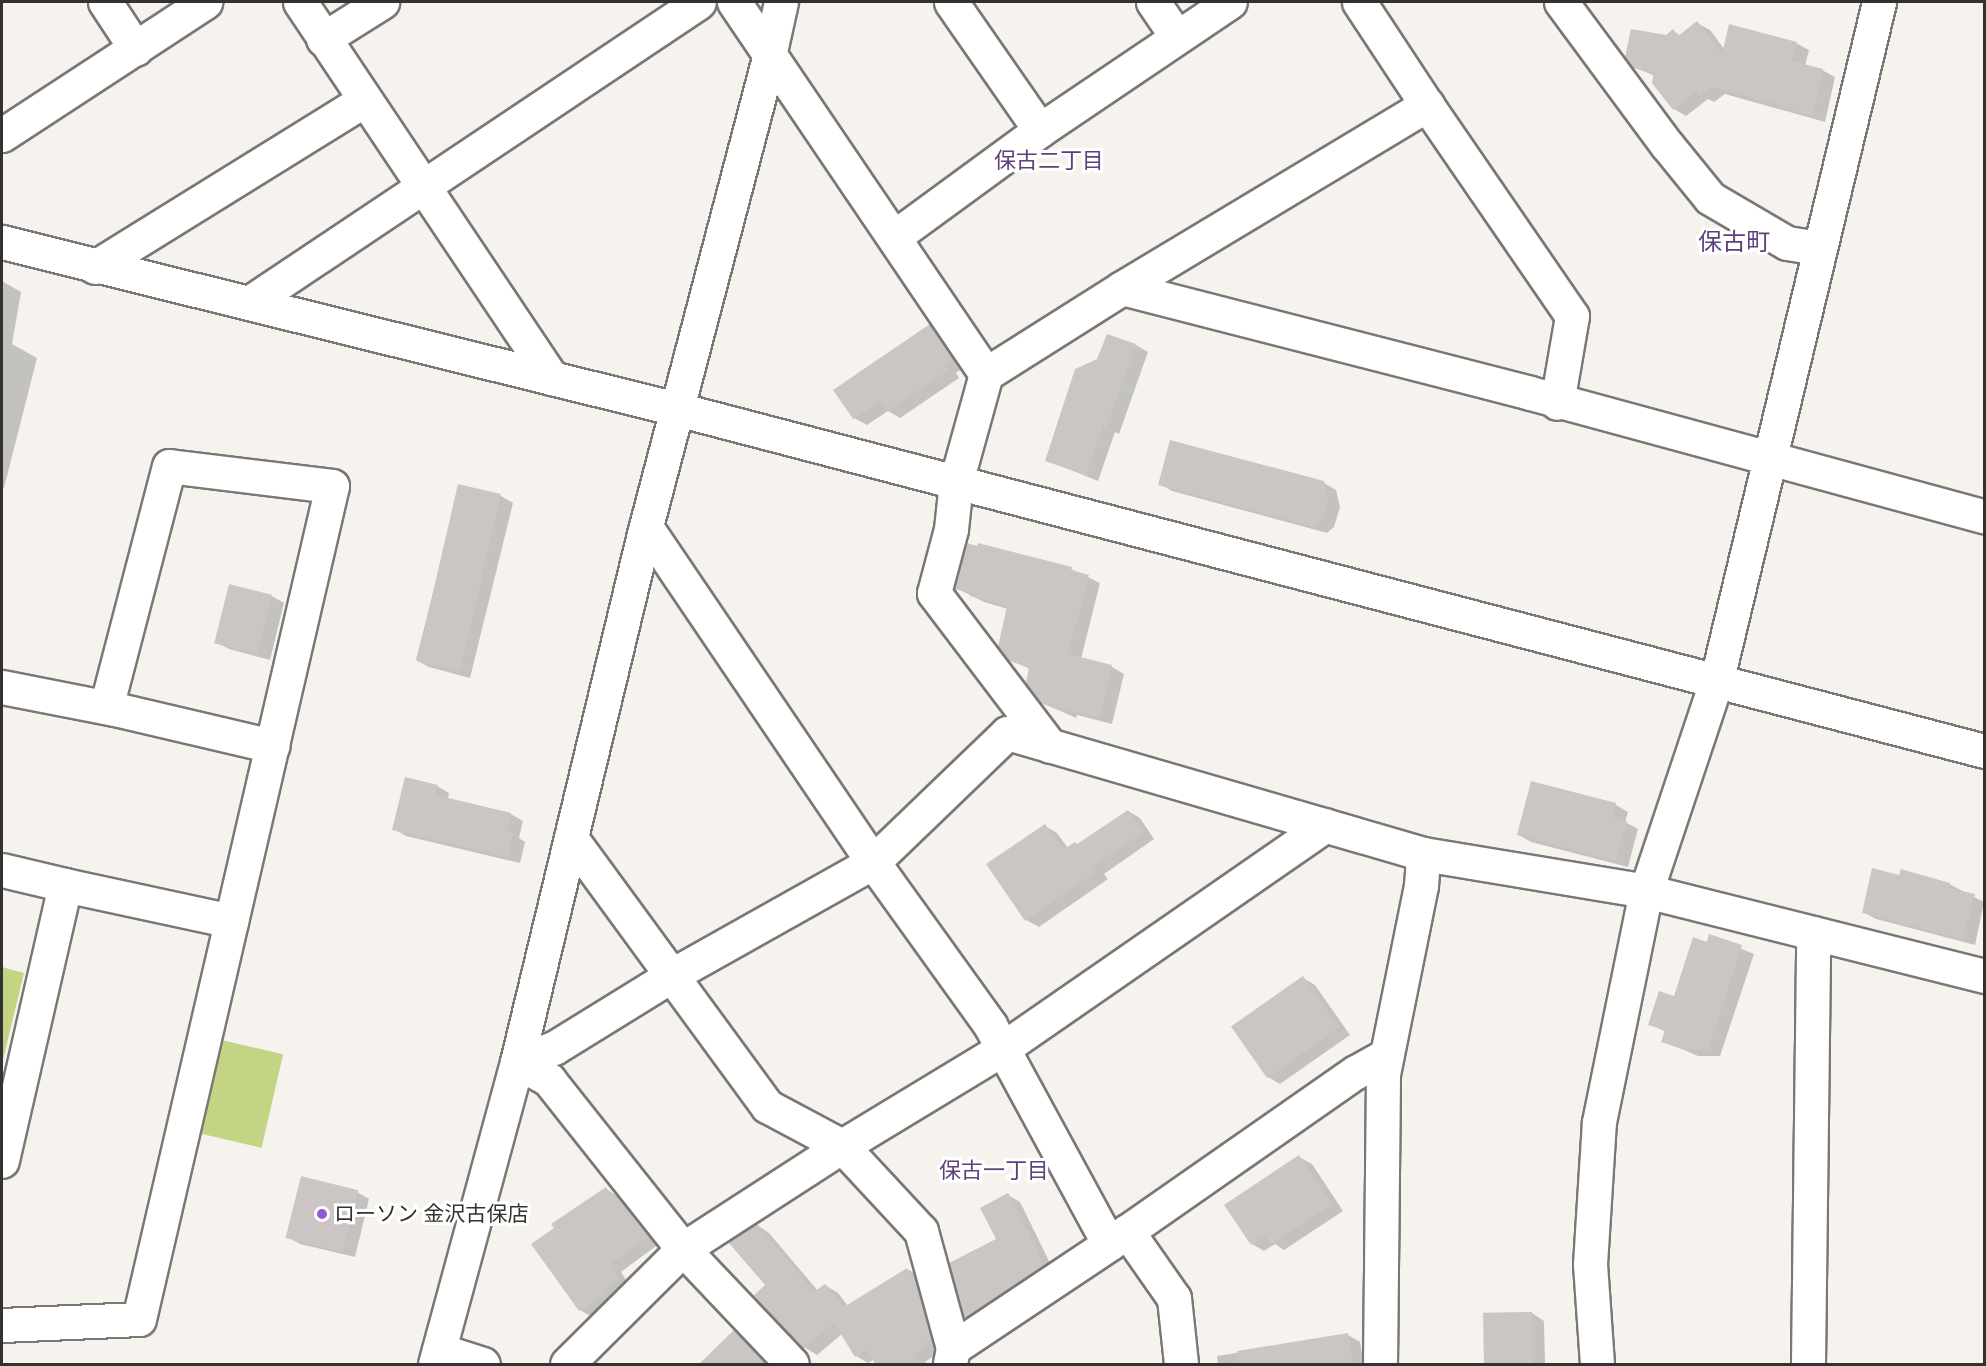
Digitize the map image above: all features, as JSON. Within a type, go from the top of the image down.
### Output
[{"type":"street","points":[[105,2],[136,49]]},
{"type":"street","points":[[2,136],[205,2]]},
{"type":"street","points":[[300,2],[552,379]]},
{"type":"street","points":[[323,39],[382,2]]},
{"type":"street","points":[[249,303],[699,2]]},
{"type":"street","points":[[734,2],[986,374]]},
{"type":"street","points":[[483,1365],[437,1358],[518,1062],[646,527],[769,56],[781,2]]},
{"type":"street","points":[[951,2],[1040,130]]},
{"type":"street","points":[[1153,2],[1177,37]]},
{"type":"street","points":[[894,237],[1040,130],[1230,2]]},
{"type":"street","points":[[1359,2],[1426,105],[1572,316],[1557,403]]},
{"type":"street","points":[[1561,2],[1710,198],[1787,243],[1820,248]]},
{"type":"street","points":[[1597,1365],[1590,1264],[1599,1122],[1646,891],[1717,679],[1879,2]]},
{"type":"street","points":[[95,267],[364,100]]},
{"type":"street","points":[[1050,746],[934,593],[951,529],[956,482],[986,374],[1122,288],[1426,105]]},
{"type":"street","points":[[2,242],[95,267],[677,409],[1717,679],[1984,751]]},
{"type":"street","points":[[1122,288],[1519,390],[1557,403],[1770,457],[1984,516]]},
{"type":"street","points":[[2,1325],[139,1318],[272,746],[332,486],[169,466],[106,707],[272,746]]},
{"type":"street","points":[[646,527],[873,862],[990,1025],[1002,1049],[1118,1237],[1173,1298],[1180,1365]]},
{"type":"street","points":[[2,687],[114,709]]},
{"type":"street","points":[[518,1062],[554,1048],[672,975],[873,862],[1007,734],[1423,854],[1646,891],[1984,976]]},
{"type":"street","points":[[567,1365],[683,1250],[842,1146],[1002,1049],[1325,825]]},
{"type":"street","points":[[571,838],[767,1106],[842,1146],[921,1231],[951,1356],[1356,1072],[1387,1055]]},
{"type":"street","points":[[1380,1365],[1383,1074],[1421,886],[1423,854]]},
{"type":"street","points":[[2,870],[231,921]]},
{"type":"street","points":[[2,1161],[65,885]]},
{"type":"street","points":[[1808,1365],[1813,933]]},
{"type":"street","points":[[518,1062],[549,1080],[683,1250],[792,1365]]},
{"type":"green space","points":[[2,967],[24,973],[2,1064]]},
{"type":"green space","points":[[213,1038],[283,1054],[262,1148],[191,1132]]},
{"type":"building","points":[[1697,21],[1722,54],[1729,24],[1797,42],[1792,61],[1823,69],[1813,116],[1712,87],[1700,96],[1697,91],[1673,110],[1652,83],[1654,73],[1633,68],[1625,57],[1631,29],[1666,35],[1673,29],[1678,36]]},
{"type":"building","points":[[930,324],[953,359],[944,365],[948,370],[887,411],[880,401],[853,419],[833,390]]},
{"type":"building","points":[[1107,334],[1136,344],[1106,428],[1103,426],[1086,475],[1045,461],[1075,369],[1097,359]]},
{"type":"building","points":[[1170,440],[1324,481],[1328,499],[1322,520],[1314,527],[1158,485]]},
{"type":"building","points":[[458,484],[501,494],[460,671],[417,661]]},
{"type":"building","points":[[967,543],[977,546],[978,543],[1072,567],[1071,570],[1089,575],[1068,654],[1112,665],[1100,718],[1064,709],[1063,712],[1041,703],[1026,683],[1029,667],[1009,661],[998,647],[1007,606],[970,596],[970,593],[955,589]]},
{"type":"building","points":[[229,584],[272,595],[257,654],[214,643]]},
{"type":"building","points":[[405,777],[438,785],[436,795],[511,813],[507,832],[513,833],[508,857],[392,830]]},
{"type":"building","points":[[1531,781],[1616,803],[1612,817],[1627,821],[1616,861],[1517,835]]},
{"type":"building","points":[[1128,810],[1143,832],[1093,866],[1097,871],[1025,921],[986,864],[1045,824],[1063,850],[1075,842],[1077,844]]},
{"type":"building","points":[[1872,868],[1899,875],[1901,869],[1950,883],[1949,888],[1975,894],[1963,939],[1862,913]]},
{"type":"building","points":[[1709,934],[1742,945],[1708,1050],[1685,1050],[1661,1042],[1665,1030],[1648,1025],[1659,991],[1674,996],[1693,937],[1707,942]]},
{"type":"building","points":[[1303,976],[1339,1028],[1267,1078],[1231,1026]]},
{"type":"building","points":[[1299,1155],[1332,1204],[1271,1244],[1265,1236],[1251,1245],[1224,1205]]},
{"type":"building","name":"ローソン 金沢古保店","points":[[301,1176],[358,1190],[343,1252],[286,1238]]},
{"type":"building","points":[[606,1187],[612,1196],[615,1194],[649,1236],[610,1264],[618,1279],[605,1289],[607,1292],[579,1311],[531,1244],[554,1228],[551,1224]]},
{"type":"building","points":[[1008,1193],[1038,1251],[1043,1266],[964,1318],[949,1263],[996,1239],[980,1208]]},
{"type":"building","points":[[757,1224],[814,1292],[825,1284],[844,1307],[907,1268],[915,1280],[931,1339],[924,1343],[926,1347],[914,1354],[920,1365],[876,1365],[867,1350],[855,1357],[834,1323],[803,1349],[754,1295],[765,1285],[728,1242]]},
{"type":"building","points":[[1532,1312],[1533,1364],[1484,1364],[1483,1313]]},
{"type":"building","points":[[734,1330],[767,1365],[698,1365]]},
{"type":"building","points":[[1348,1333],[1353,1365],[1239,1365],[1237,1351]]},
{"type":"place","name":"ローソン 金沢古保店","points":[[322,1214]]},
{"type":"district","name":"保古二丁目","points":[[1049,161]]},
{"type":"district","name":"保古町","points":[[1734,242]]},
{"type":"district","name":"保古一丁目","points":[[994,1171]]}]
